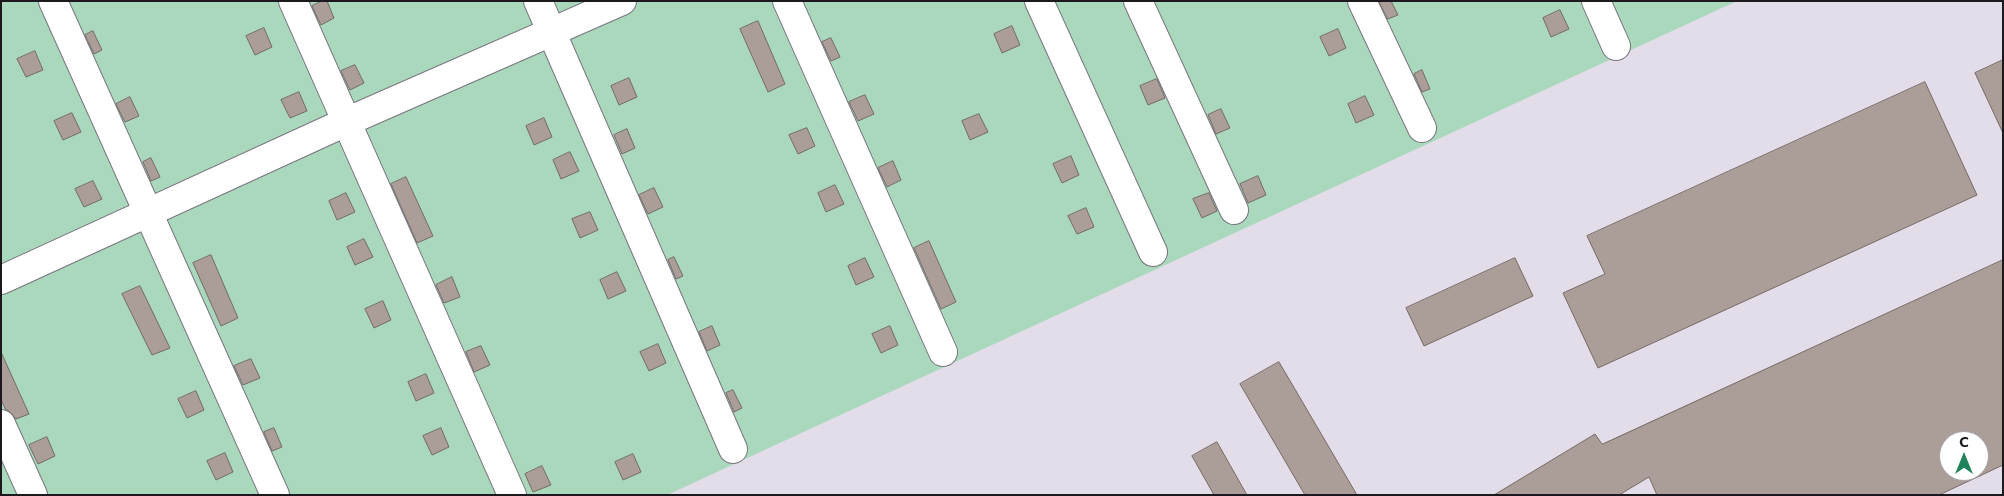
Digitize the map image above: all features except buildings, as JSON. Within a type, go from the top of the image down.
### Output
[{"type":"street","points":[[53,1],[276,495]]},
{"type":"street","points":[[293,1],[512,495]]},
{"type":"street","points":[[538,1],[733,449]]},
{"type":"street","points":[[1,280],[346,122],[622,1]]},
{"type":"street","points":[[787,1],[943,352]]},
{"type":"street","points":[[1040,1],[1153,252]]},
{"type":"street","points":[[1138,1],[1234,210]]},
{"type":"street","points":[[1362,1],[1422,128]]},
{"type":"street","points":[[1596,1],[1616,46]]},
{"type":"street","points":[[1,424],[33,495]]},
{"type":"green space","points":[[1,1],[1737,1],[667,495],[1,495]]}]
